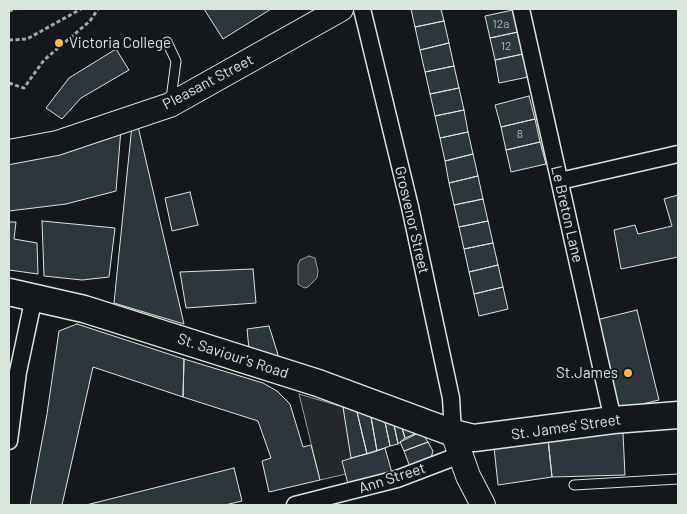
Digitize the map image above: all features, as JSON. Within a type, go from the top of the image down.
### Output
[{"type":"main road","name":"Pleasant Street","points":[[9,152],[57,143],[170,105],[341,9]]},
{"type":"main road","name":"St. Saviour's Road","points":[[9,292],[84,308],[318,383],[457,444]]},
{"type":"main road","name":"St. James' Street","points":[[457,444],[474,438],[613,420],[678,415]]},
{"type":"main road","points":[[457,444],[483,505]]},
{"type":"street","name":"Grosvenor Street","points":[[362,9],[410,207],[452,398],[457,444]]},
{"type":"street","name":"Le Breton Lane","points":[[521,9],[613,420]]},
{"type":"street","points":[[560,181],[678,154]]},
{"type":"street","points":[[9,440],[18,372],[34,297]]},
{"type":"street","name":"Ann Street","points":[[294,505],[397,479],[457,444]]},
{"type":"lane","points":[[167,42],[176,62],[170,105]]},
{"type":"lane","points":[[574,485],[678,479]]},
{"type":"path","points":[[9,11],[16,9]]},
{"type":"path","points":[[9,40],[27,39],[81,9]]},
{"type":"path","points":[[9,83],[24,88],[44,60],[90,21],[98,9]]},
{"type":"shaded area","points":[[309,256],[315,258],[318,271],[317,278],[308,287],[304,288],[298,284],[298,265],[300,260]]},
{"type":"shaded area","points":[[299,394],[343,407],[352,458],[346,474],[320,480]]},
{"type":"building","points":[[204,9],[271,9],[223,39]]},
{"type":"building","points":[[411,9],[441,9],[444,21],[415,27]]},
{"type":"building","points":[[513,10],[518,32],[490,38],[485,16]]},
{"type":"building","points":[[444,21],[449,43],[420,50],[415,27]]},
{"type":"building","points":[[518,32],[523,54],[495,60],[490,38]]},
{"type":"building","points":[[449,43],[454,66],[425,72],[420,50]]},
{"type":"building","points":[[116,49],[129,70],[81,98],[62,119],[46,108],[69,78]]},
{"type":"building","points":[[523,54],[528,77],[499,83],[495,60]]},
{"type":"building","points":[[454,66],[459,88],[430,94],[425,72]]},
{"type":"building","points":[[459,88],[464,110],[435,116],[430,94]]},
{"type":"building","points":[[529,96],[535,119],[501,127],[495,105]]},
{"type":"building","points":[[464,110],[468,132],[440,138],[435,116]]},
{"type":"building","points":[[535,119],[540,142],[506,150],[501,127]]},
{"type":"building","points":[[137,122],[184,324],[114,303],[132,125]]},
{"type":"building","points":[[121,129],[116,191],[66,204],[9,211],[9,158]]},
{"type":"building","points":[[468,132],[473,154],[445,161],[440,138]]},
{"type":"building","points":[[540,142],[546,164],[511,172],[506,150]]},
{"type":"building","points":[[473,154],[478,176],[449,183],[445,161]]},
{"type":"building","points":[[478,176],[483,199],[454,205],[449,183]]},
{"type":"building","points":[[190,192],[198,225],[172,231],[165,198]]},
{"type":"building","points":[[678,195],[678,257],[621,269],[614,230],[635,225],[638,234],[672,226],[664,199]]},
{"type":"building","points":[[483,199],[488,221],[459,227],[454,205]]},
{"type":"building","points":[[42,221],[115,228],[109,277],[82,280],[44,276]]},
{"type":"building","points":[[488,221],[493,243],[464,249],[459,227]]},
{"type":"building","points":[[9,222],[16,222],[14,239],[37,243],[38,274],[9,270]]},
{"type":"building","points":[[493,243],[498,265],[469,272],[464,249]]},
{"type":"building","points":[[498,265],[503,287],[474,294],[469,272]]},
{"type":"building","points":[[253,269],[256,303],[186,308],[180,272]]},
{"type":"building","points":[[503,287],[508,309],[479,316],[474,294]]},
{"type":"building","name":"St.James","points":[[637,310],[659,400],[614,411],[592,321]]},
{"type":"building","points":[[77,324],[184,359],[183,397],[93,367],[62,505],[30,505],[47,414],[59,331]]},
{"type":"building","points":[[269,326],[279,358],[249,349],[247,329]]},
{"type":"building","points":[[184,359],[263,383],[277,391],[290,404],[303,447],[311,445],[320,480],[269,492],[262,461],[271,458],[258,421],[183,397]]},
{"type":"building","points":[[343,407],[357,412],[367,454],[351,458]]},
{"type":"building","points":[[357,412],[371,417],[377,451],[367,454]]},
{"type":"building","points":[[371,417],[385,422],[390,446],[377,451]]},
{"type":"building","points":[[385,422],[394,425],[398,444],[390,446]]},
{"type":"building","points":[[394,425],[402,428],[405,438],[398,444]]},
{"type":"building","points":[[402,428],[417,433],[405,438]]},
{"type":"building","points":[[421,432],[428,442],[404,451],[400,442]]},
{"type":"building","points":[[623,433],[625,475],[552,477],[548,439]]},
{"type":"building","points":[[548,439],[552,477],[498,485],[494,447]]},
{"type":"building","points":[[428,442],[433,451],[431,458],[410,467],[404,451]]},
{"type":"building","points":[[385,448],[392,473],[348,484],[342,461]]},
{"type":"building","points":[[234,468],[242,501],[225,505],[86,505]]},
{"type":"place","name":"Victoria College","points":[[59,43]]},
{"type":"place","name":"St.James","points":[[628,373]]}]
